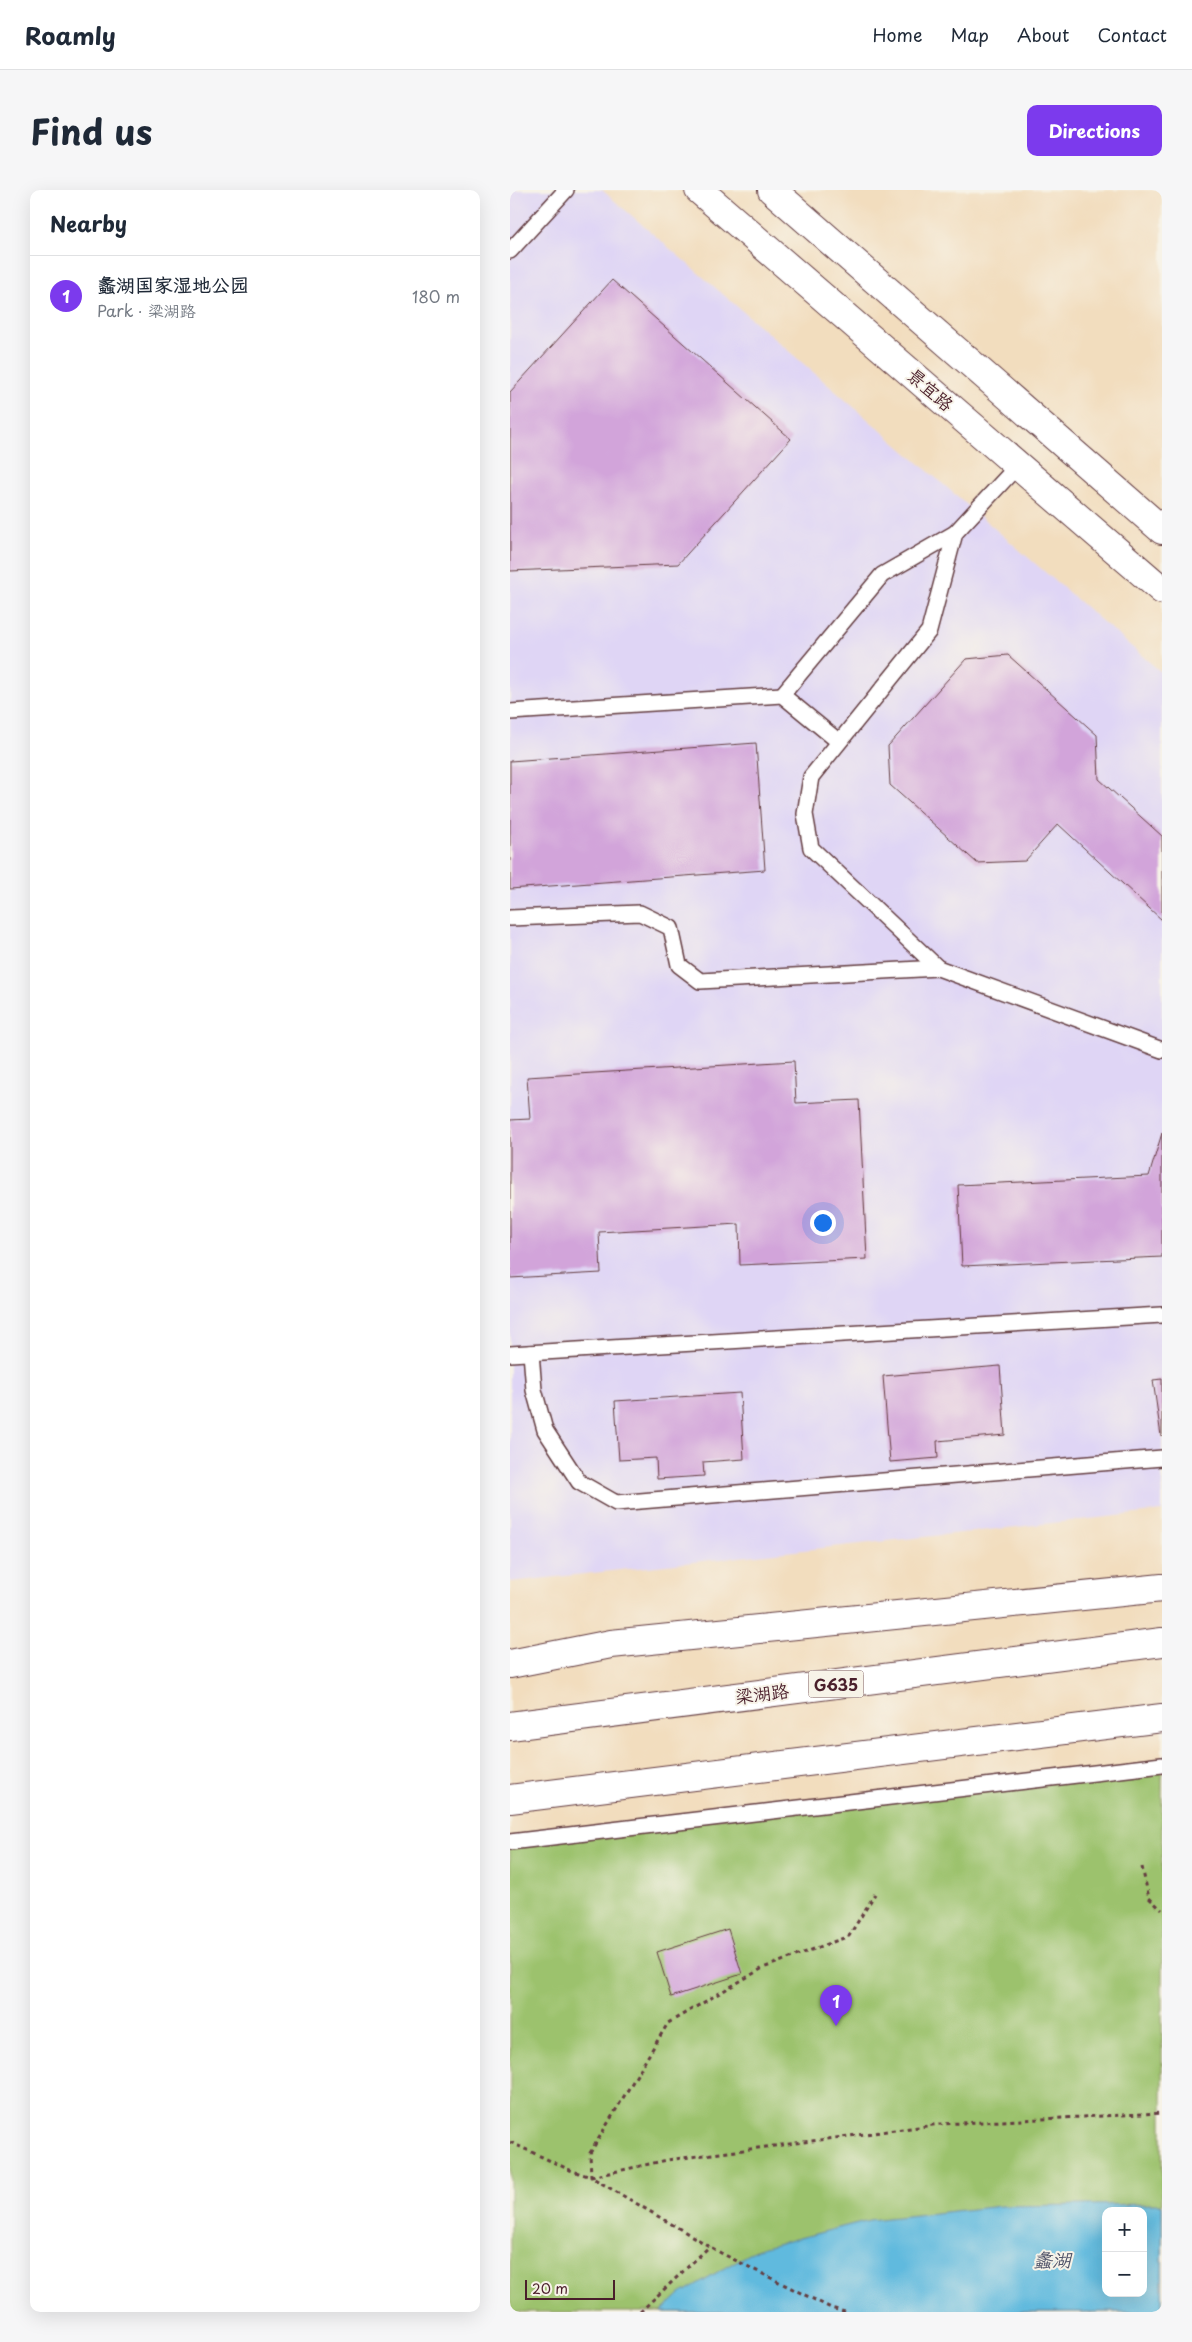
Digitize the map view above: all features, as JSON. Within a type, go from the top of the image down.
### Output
[{"type":"main road","name":"景宜路","points":[[700,190],[1019,464],[1162,590]]},
{"type":"main road","points":[[772,190],[1162,530]]},
{"type":"main road","points":[[510,1664],[611,1644],[1162,1588]]},
{"type":"main road","name":"梁湖路","points":[[510,1726],[1162,1642]]},
{"type":"main road","points":[[510,1800],[1162,1718]]},
{"type":"lane","points":[[510,251],[560,192]]},
{"type":"lane","points":[[782,695],[882,575],[955,533],[1019,464]]},
{"type":"lane","points":[[938,968],[811,848],[805,814],[811,777],[838,741],[929,631],[955,533]]},
{"type":"lane","points":[[510,712],[782,695],[838,741]]},
{"type":"lane","points":[[510,918],[640,913],[671,928],[679,965],[700,981],[938,968],[1162,1050]]},
{"type":"lane","points":[[510,1354],[1162,1315]]},
{"type":"lane","points":[[530,1353],[534,1390],[545,1430],[579,1482],[616,1503],[1162,1458]]},
{"type":"lane","points":[[510,1842],[1162,1765]]},
{"type":"path","points":[[1142,1867],[1149,1898],[1162,1910]]},
{"type":"path","points":[[591,2177],[590,2153],[668,2023],[763,1968],[849,1936],[875,1894]]},
{"type":"path","points":[[591,2177],[667,2160],[941,2124],[1162,2113]]},
{"type":"path","points":[[510,2142],[570,2170],[591,2177],[721,2253],[831,2308],[845,2312]]},
{"type":"path","points":[[640,2312],[710,2246]]},
{"type":"shaded area","points":[[510,190],[602,190],[1162,673],[1162,1511],[510,1582]]},
{"type":"green space","points":[[1162,1768],[1162,2312],[510,2312],[510,1842]]},
{"type":"water","name":"蠡湖","points":[[1160,2204],[1162,2205],[1162,2312],[661,2312],[680,2294],[757,2249],[869,2220],[1001,2206]]},
{"type":"building","points":[[612,280],[791,439],[678,564],[510,571],[510,392]]},
{"type":"building","points":[[1008,655],[1097,735],[1099,779],[1162,836],[1162,920],[1058,824],[1025,861],[977,863],[890,785],[888,746],[966,659]]},
{"type":"building","points":[[756,743],[765,870],[510,889],[510,761]]},
{"type":"building","points":[[794,1061],[796,1103],[859,1100],[867,1259],[740,1265],[739,1224],[599,1232],[601,1273],[510,1278],[510,1120],[530,1119],[527,1077]]},
{"type":"building","points":[[1162,1133],[1162,1257],[962,1266],[958,1185],[1149,1176]]},
{"type":"building","points":[[1000,1366],[1005,1435],[937,1441],[938,1458],[890,1462],[883,1376]]},
{"type":"building","points":[[1162,1379],[1162,1435],[1161,1436],[1153,1380]]},
{"type":"building","points":[[740,1393],[744,1459],[703,1462],[704,1476],[657,1479],[656,1458],[619,1460],[615,1401]]},
{"type":"building","points":[[728,1929],[742,1974],[671,1997],[657,1952]]},
{"type":"place","name":"蠡湖国家湿地公园","points":[[836,2026]]}]
